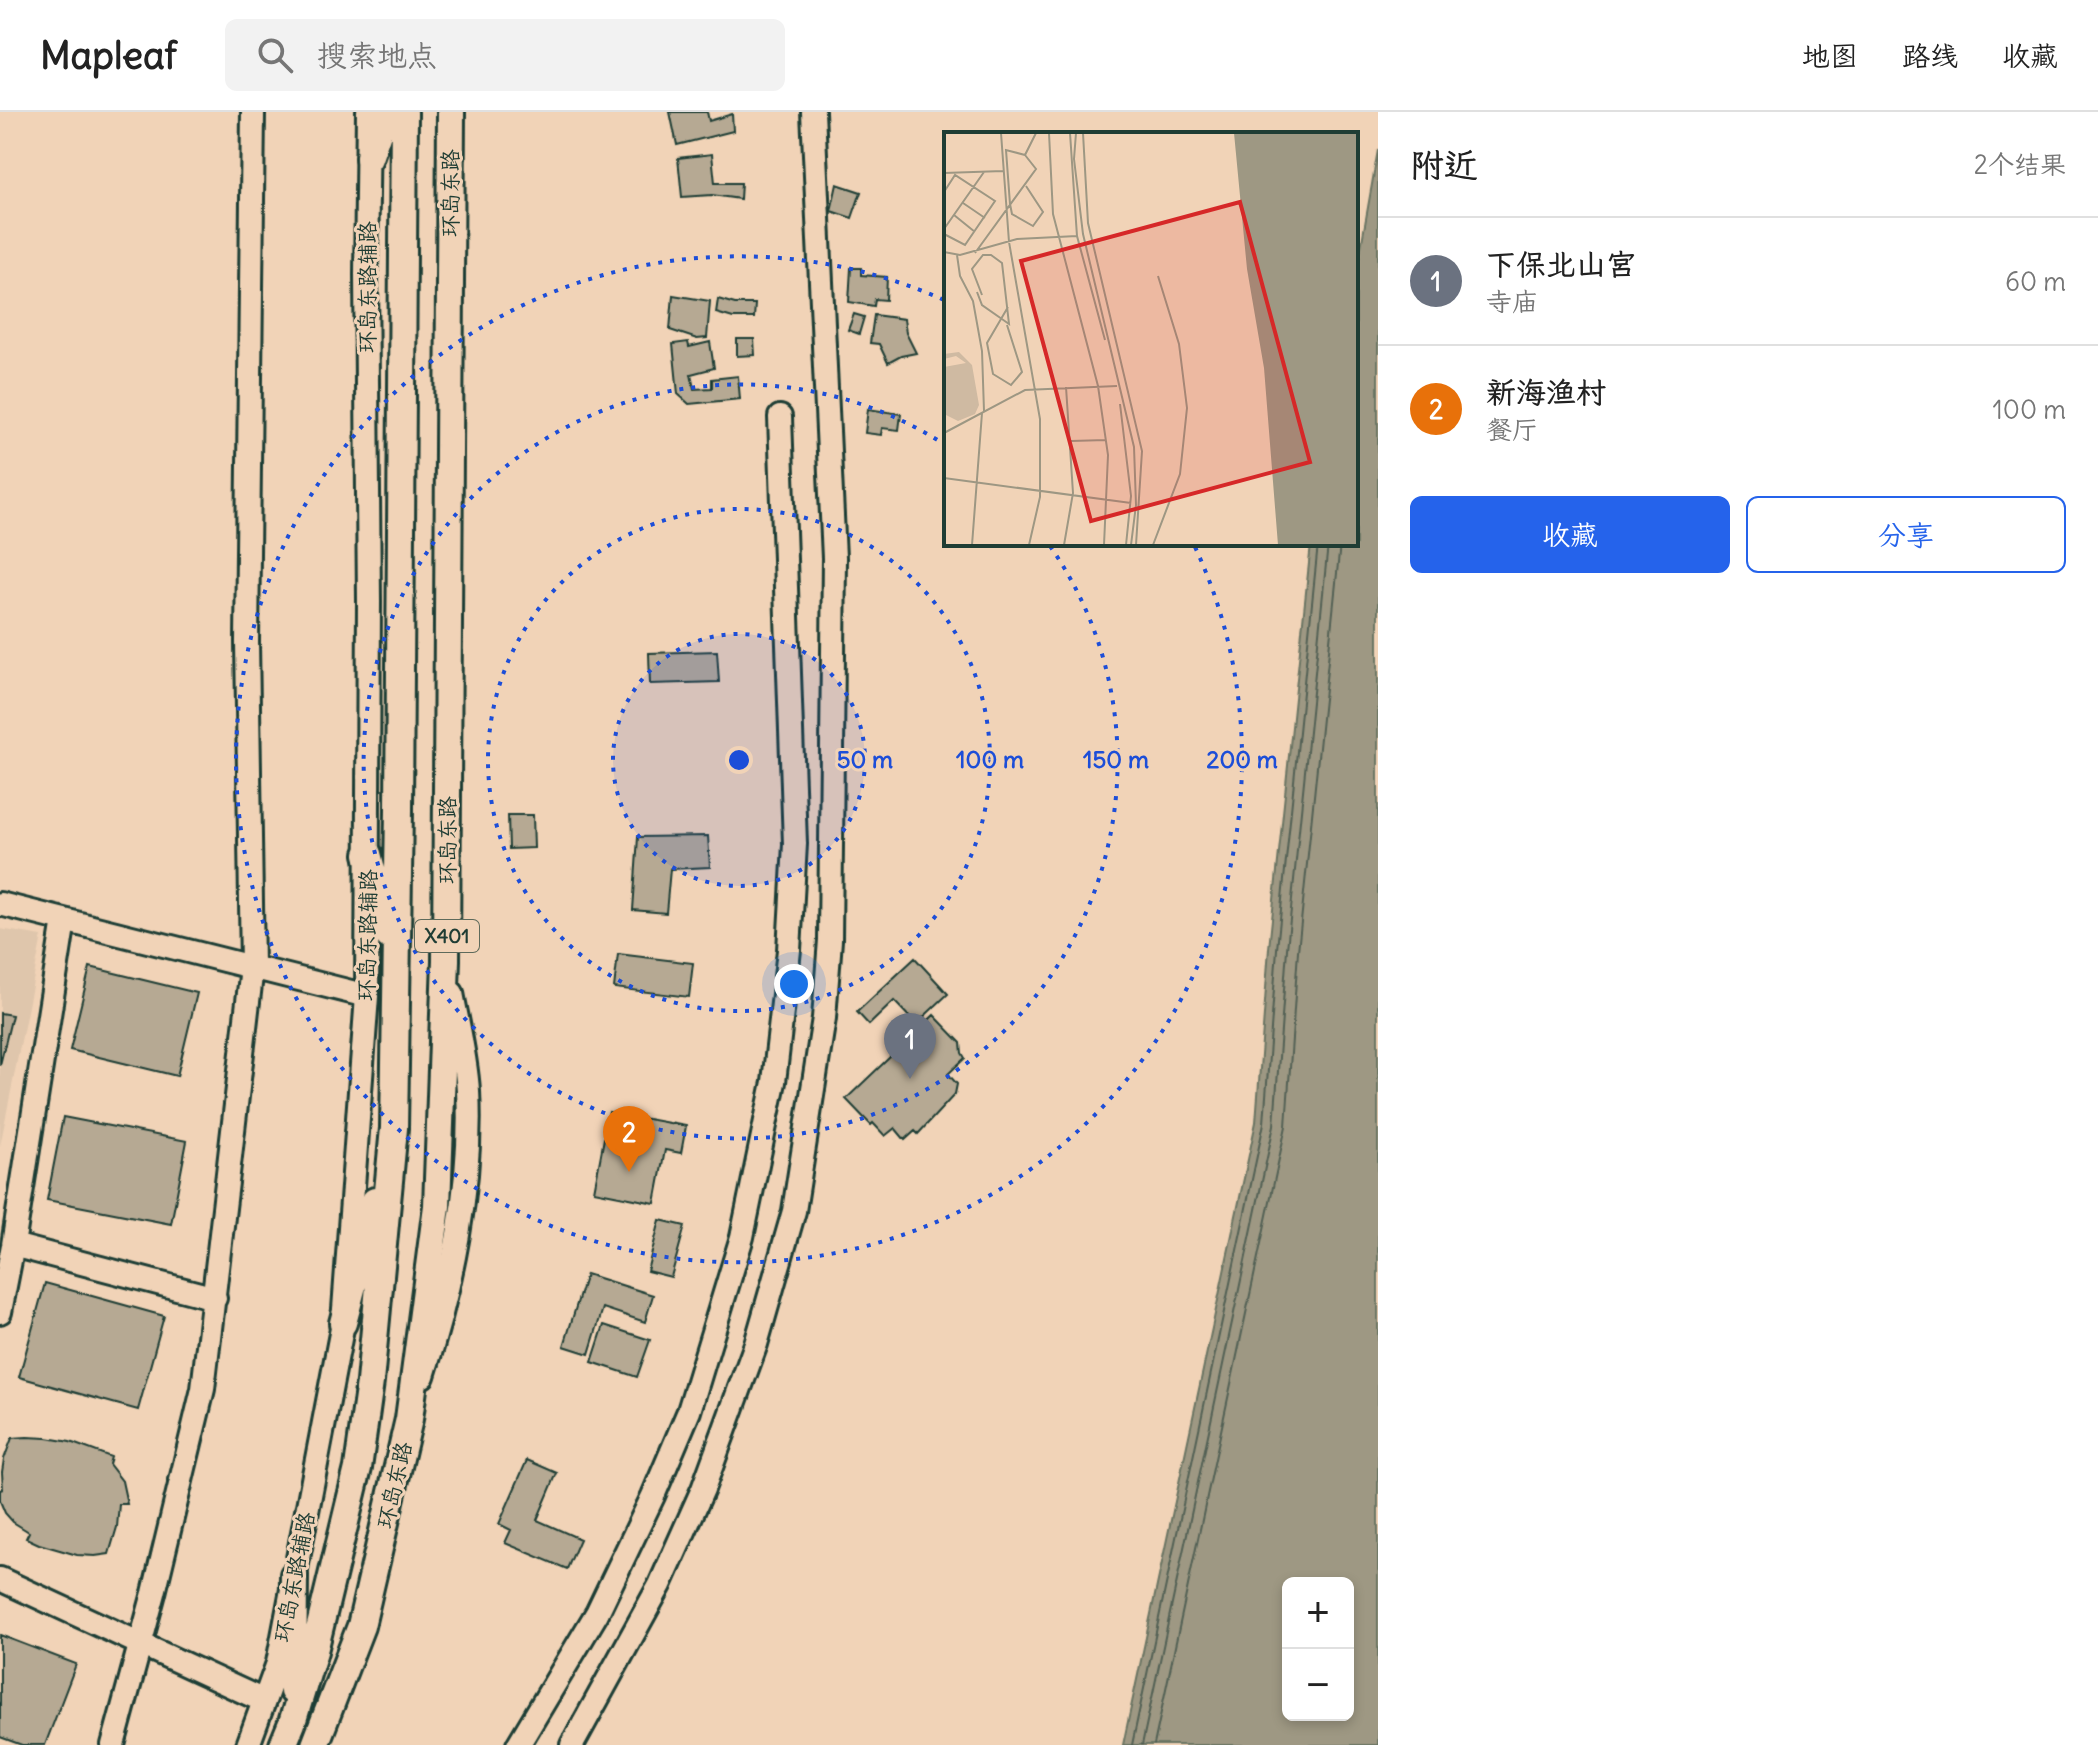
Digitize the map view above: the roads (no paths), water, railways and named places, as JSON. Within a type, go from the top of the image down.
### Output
[{"type":"main road","points":[[369,158],[385,112]]},
{"type":"main road","name":"环岛东路","points":[[288,1734],[314,1651],[358,1468],[370,1382],[394,1128],[404,112]]},
{"type":"main road","name":"环岛东路","points":[[315,1745],[361,1626],[409,1419],[437,1206],[446,960],[451,112]]},
{"type":"main road","points":[[368,854],[397,967]]},
{"type":"main road","points":[[343,1323],[394,1128]]},
{"type":"main road","points":[[288,1734],[294,1575]]},
{"type":"street","points":[[113,1745],[154,1593],[203,1389],[252,967],[247,642],[253,112]]},
{"type":"street","name":"环岛东路辅路","points":[[248,1745],[278,1663],[343,1323],[367,996],[368,112]]},
{"type":"street","points":[[572,1745],[660,1585],[703,1489],[756,1344],[794,1211],[824,1018],[830,940],[834,558],[813,112]]},
{"type":"street","points":[[518,1745],[597,1613],[653,1496],[689,1411],[742,1237],[774,1082],[789,950],[795,844],[780,417]]},
{"type":"street","points":[[0,904],[367,996]]},
{"type":"street","points":[[0,1312],[64,920]]},
{"type":"street","points":[[13,1245],[215,1298]]},
{"type":"street","points":[[0,1579],[264,1701]]},
{"type":"water","points":[[1378,150],[1378,1745],[1123,1745],[1256,1122],[1269,948],[1311,546],[1358,546],[1358,265]]},
{"type":"place","name":"下保北山宫","points":[[910,1079]]},
{"type":"place","name":"新海渔村","points":[[629,1172]]}]
